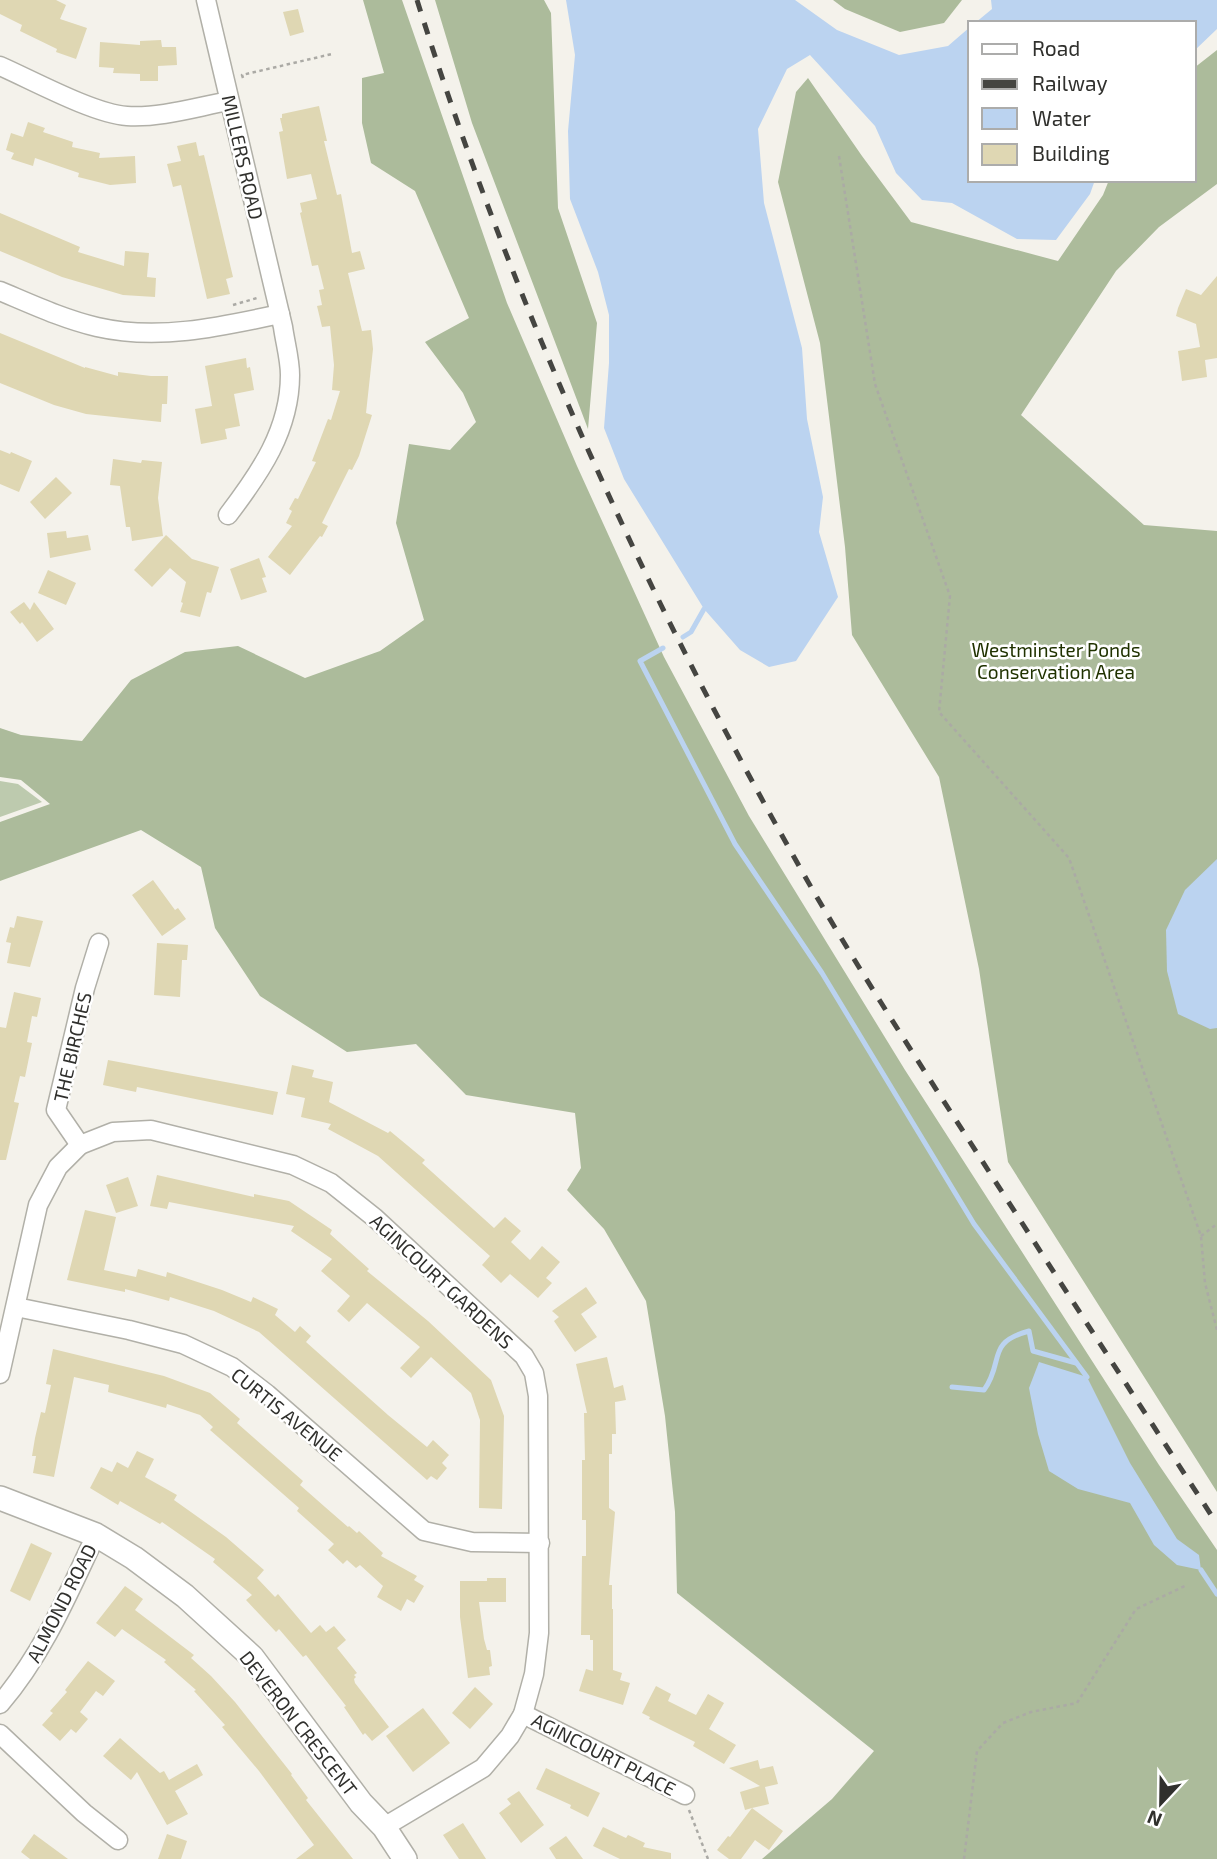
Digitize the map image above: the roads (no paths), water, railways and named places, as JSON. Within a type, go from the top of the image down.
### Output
[{"type":"street","name":"MILLERS ROAD","points":[[206,0],[280,314],[290,375],[283,424],[259,474],[228,515]]},
{"type":"street","points":[[0,66],[100,109],[125,116],[157,114],[229,101]]},
{"type":"street","points":[[0,291],[47,311],[98,328],[151,333],[210,329],[280,314]]},
{"type":"street","name":"THE BIRCHES","points":[[80,1145],[56,1110],[85,988],[99,943]]},
{"type":"street","name":"AGINCOURT GARDENS","points":[[0,1374],[38,1205],[58,1167],[80,1145],[113,1132],[151,1130],[293,1165],[331,1183],[375,1218],[524,1356],[534,1373],[538,1396],[540,1633],[534,1674],[523,1714],[510,1736],[483,1768],[384,1827]]},
{"type":"street","name":"CURTIS AVENUE","points":[[16,1307],[183,1344],[232,1367],[267,1394],[424,1531],[472,1542],[540,1543]]},
{"type":"street","name":"DEVERON CRESCENT","points":[[0,1498],[96,1535],[134,1558],[185,1596],[253,1657],[361,1803],[384,1827],[405,1859]]},
{"type":"street","name":"ALMOND ROAD","points":[[0,1704],[21,1680],[50,1633],[96,1535]]},
{"type":"street","name":"AGINCOURT PLACE","points":[[523,1714],[685,1795]]},
{"type":"street","points":[[0,1734],[84,1813],[118,1840]]},
{"type":"water","points":[[566,0],[795,0],[837,30],[899,55],[948,46],[968,29],[968,182],[1094,182],[1090,194],[1056,240],[1017,239],[952,203],[922,200],[896,173],[875,126],[810,55],[787,69],[758,129],[764,203],[802,348],[807,419],[823,497],[819,532],[838,597],[796,661],[769,667],[740,650],[704,609],[624,479],[604,428],[609,363],[609,315],[598,272],[570,199],[568,131],[575,55]]},
{"type":"water","points":[[991,0],[1217,0],[1217,29],[1196,49],[1196,21],[977,21],[992,9]]},
{"type":"water","points":[[1217,859],[1217,1028],[1210,1029],[1178,1014],[1167,971],[1166,930],[1185,890]]},
{"type":"water","points":[[1039,1362],[1087,1377],[1130,1463],[1177,1539],[1199,1555],[1201,1570],[1177,1565],[1154,1545],[1130,1503],[1078,1489],[1049,1471],[1029,1388]]},
{"type":"waterway","points":[[683,637],[691,632],[704,609]]},
{"type":"waterway","points":[[663,648],[640,661],[735,844],[822,973],[974,1224],[1087,1377]]},
{"type":"waterway","points":[[952,1387],[984,1390],[1001,1347],[1006,1341],[1029,1331],[1033,1351],[1076,1363]]},
{"type":"waterway","points":[[1201,1570],[1217,1594]]},
{"type":"railway","points":[[417,0],[455,116],[542,343],[590,454],[695,673],[811,887],[856,961],[1217,1524]]},
{"type":"park label","name":"Westminster Ponds Conservation Area","points":[[1056,660]]}]
